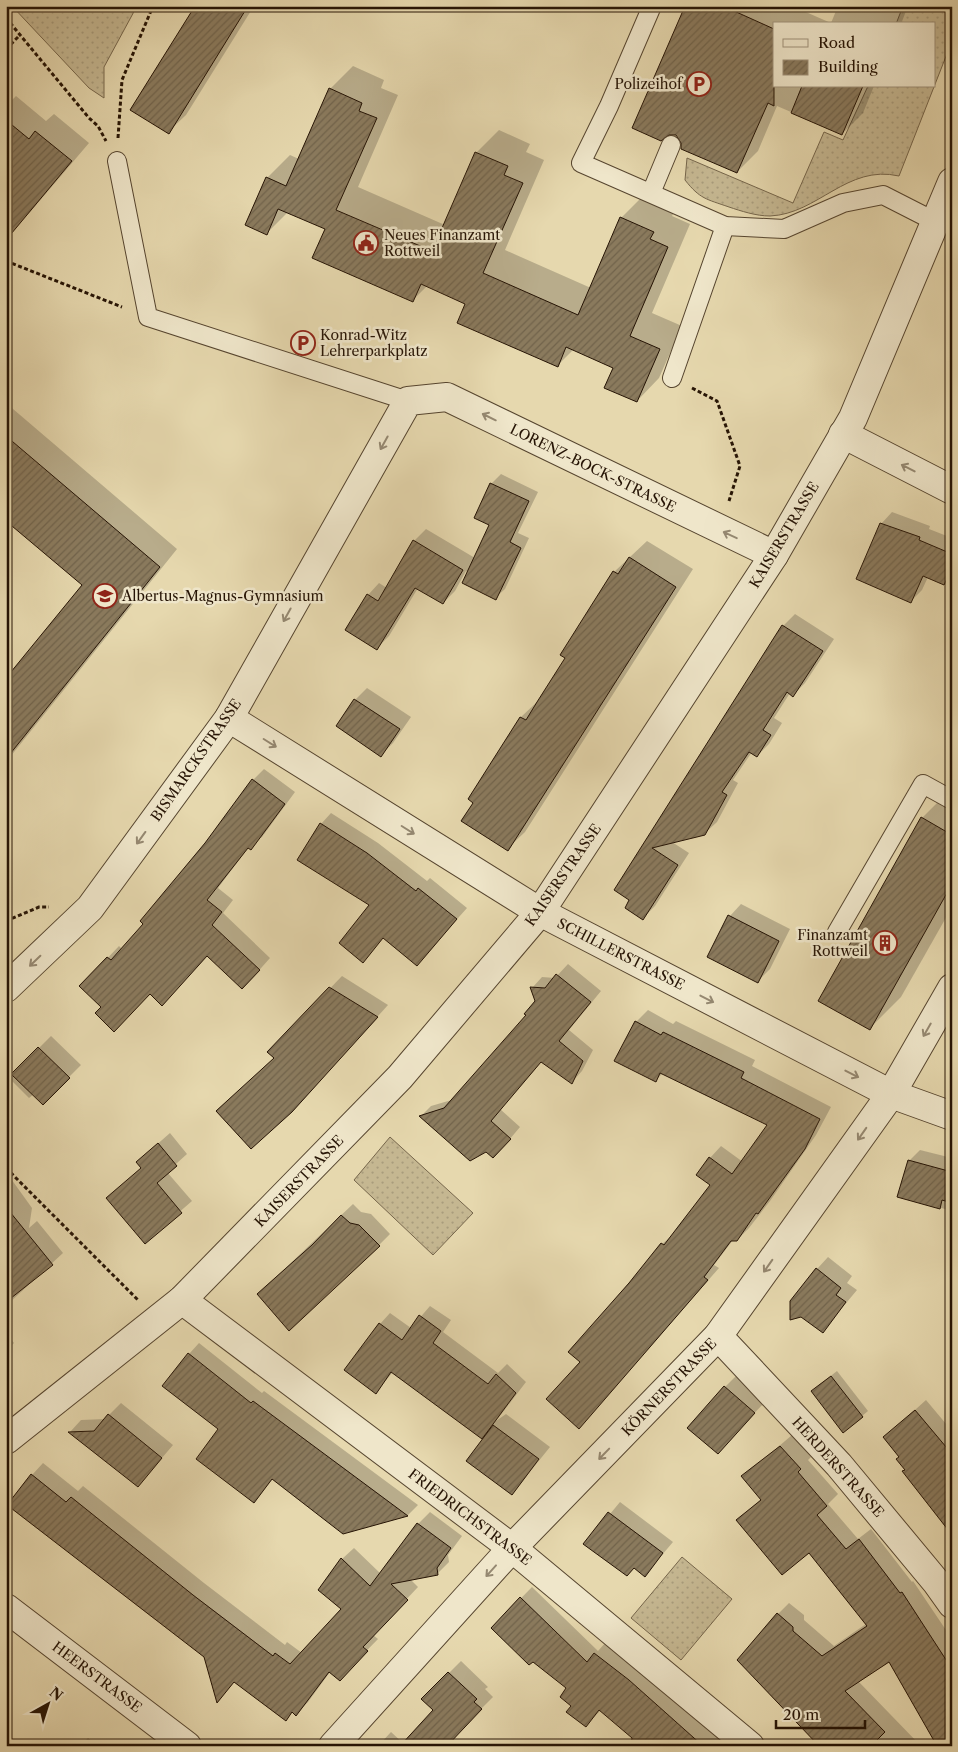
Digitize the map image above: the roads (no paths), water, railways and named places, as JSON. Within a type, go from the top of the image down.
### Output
[{"type":"street","name":"KAISERSTRASSE","points":[[6,1440],[182,1300],[400,1077],[540,912],[774,555],[853,418],[952,182]]},
{"type":"street","name":"LORENZ-BOCK-STRASSE","points":[[408,400],[448,396],[774,555]]},
{"type":"street","name":"BISMARCKSTRASSE","points":[[6,988],[90,908],[229,718],[408,400]]},
{"type":"street","points":[[843,434],[952,490]]},
{"type":"street","name":"SCHILLERSTRASSE","points":[[229,718],[540,912],[891,1094],[952,1116]]},
{"type":"street","name":"KÖRNERSTRASSE","points":[[333,1746],[512,1548],[718,1336],[891,1094],[952,988]]},
{"type":"street","name":"FRIEDRICHSTRASSE","points":[[182,1300],[512,1548],[750,1746]]},
{"type":"street","name":"HERDERSTRASSE","points":[[718,1336],[839,1465],[937,1583],[952,1604]]},
{"type":"street","name":"HEERSTRASSE","points":[[9,1616],[187,1746]]},
{"type":"lane","points":[[652,6],[609,106],[581,164],[726,226],[784,229],[843,202],[883,195],[936,222]]},
{"type":"lane","points":[[651,193],[670,144]]},
{"type":"lane","points":[[117,161],[148,317],[408,400]]},
{"type":"lane","points":[[672,378],[726,226]]},
{"type":"lane","points":[[837,932],[923,784],[952,800]]},
{"type":"place","name":"Polizeihof","points":[[699,84]]},
{"type":"place","name":"Neues Finanzamt Rottweil","points":[[366,243]]},
{"type":"place","name":"Konrad-Witz Lehrerparkplatz","points":[[303,343]]},
{"type":"place","name":"Albertus-Magnus-Gymnasium","points":[[105,596]]},
{"type":"place","name":"Finanzamt Rottweil","points":[[885,943]]}]
